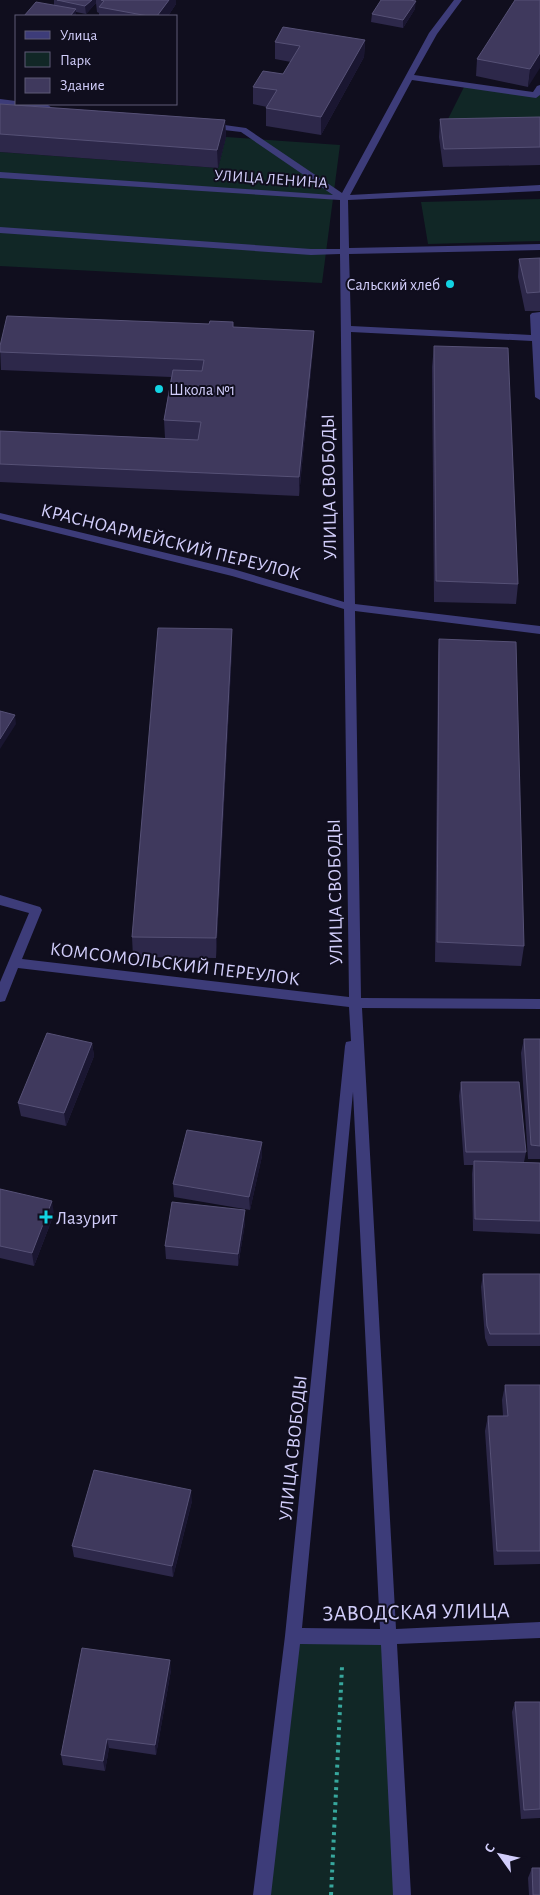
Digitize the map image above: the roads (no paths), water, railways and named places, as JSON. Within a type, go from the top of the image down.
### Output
[{"type":"street","points":[[204,125],[243,130],[344,198],[433,33],[458,0]]},
{"type":"street","points":[[409,77],[536,95],[540,88]]},
{"type":"street","points":[[0,102],[15,104]]},
{"type":"street","points":[[25,105],[58,109]]},
{"type":"street","name":"УЛИЦА ЛЕНИНА","points":[[0,175],[344,198],[540,188]]},
{"type":"street","name":"УЛИЦА СВОБОДЫ","points":[[344,198],[356,1004],[402,1895]]},
{"type":"street","points":[[0,230],[311,252],[540,247]]},
{"type":"street","points":[[540,315],[535,315],[540,397]]},
{"type":"street","points":[[347,330],[536,338]]},
{"type":"street","name":"КРАСНОАРМЕЙСКИЙ ПЕРЕУЛОК","points":[[0,516],[232,573],[350,607],[540,630]]},
{"type":"street","points":[[0,900],[36,910],[0,997]]},
{"type":"street","name":"КОМСОМОЛЬСКИЙ ПЕРЕУЛОК","points":[[15,963],[356,1004],[540,1004]]},
{"type":"street","name":"УЛИЦА СВОБОДЫ","points":[[262,1895],[293,1636],[356,1004]]},
{"type":"street","name":"ЗАВОДСКАЯ УЛИЦА","points":[[293,1636],[390,1637],[540,1630]]},
{"type":"place","name":"Сальский хлеб","points":[[450,284]]},
{"type":"place","name":"Школа №1","points":[[159,389]]},
{"type":"place","name":"Лазурит","points":[[46,1217]]}]
